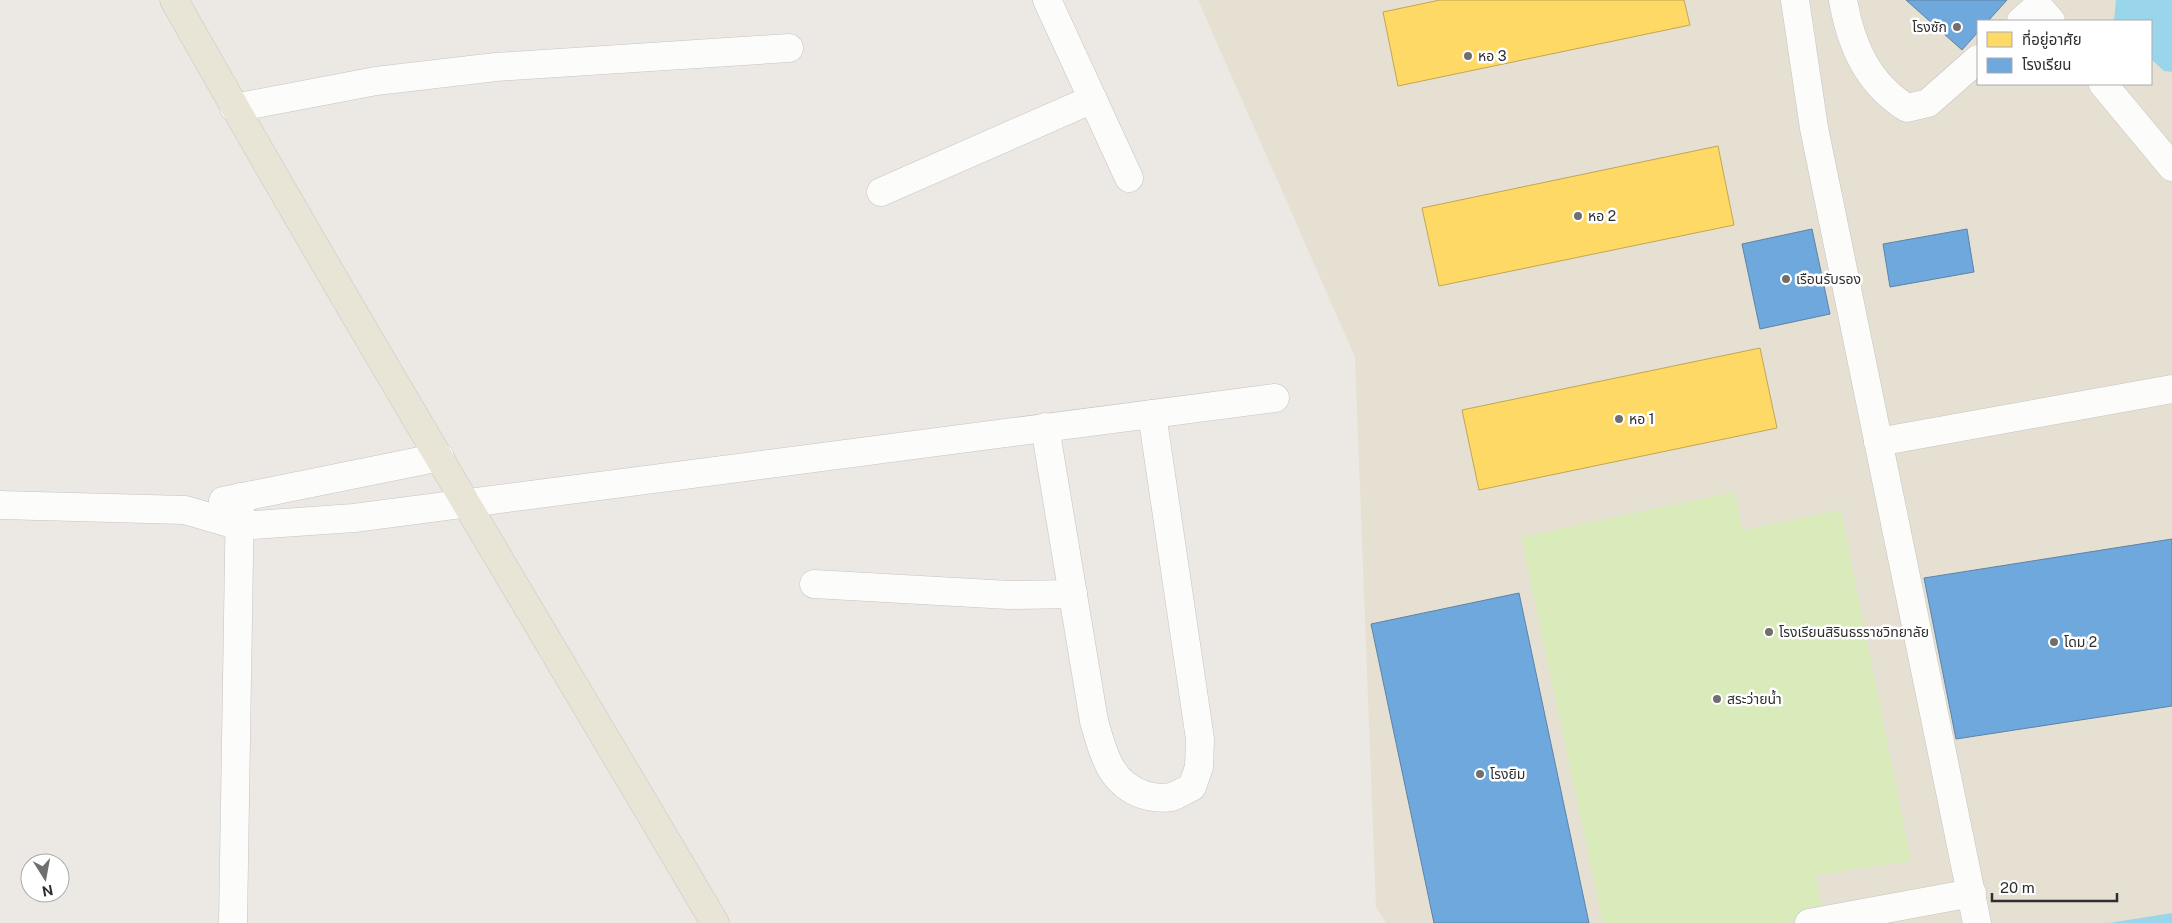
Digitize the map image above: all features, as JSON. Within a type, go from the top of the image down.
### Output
[{"type":"main road","points":[[174,0],[234,108],[440,456],[466,504],[715,923]]},
{"type":"street","points":[[1047,0],[1129,178]]},
{"type":"street","points":[[1795,0],[1814,128],[1977,923]]},
{"type":"street","points":[[1843,0],[1847,22],[1861,60],[1889,97],[1907,108],[1928,103],[1977,60]]},
{"type":"street","points":[[2022,20],[2038,6],[2050,20]]},
{"type":"street","points":[[234,108],[376,81],[496,67],[789,48]]},
{"type":"street","points":[[2104,85],[2172,167]]},
{"type":"street","points":[[881,192],[1093,99]]},
{"type":"street","points":[[1878,442],[2172,389]]},
{"type":"street","points":[[185,510],[240,526],[354,518],[1275,398]]},
{"type":"street","points":[[1045,427],[1094,721],[1103,752],[1114,776],[1133,791],[1151,797],[1170,797],[1192,786],[1199,767],[1200,739],[1152,414]]},
{"type":"street","points":[[0,506],[185,510],[440,456]]},
{"type":"street","points":[[233,923],[240,497]]},
{"type":"street","points":[[814,584],[1009,595],[1073,594]]},
{"type":"street","points":[[1809,923],[1972,893]]},
{"type":"shaded area","name":"โรงเรียนสิรินธรราชวิทยาลัย","points":[[1198,0],[2172,0],[2172,923],[1386,923],[1376,907],[1355,357]]},
{"type":"green space","name":"สระว่ายน้ำ","points":[[1734,492],[1743,530],[1841,510],[1911,861],[1816,875],[1823,915],[1783,923],[1603,923],[1521,537]]},
{"type":"water","points":[[2116,0],[2172,0],[2172,72],[2164,71],[2152,60],[2152,20],[2114,20]]},
{"type":"water","points":[[2172,913],[2172,923],[2109,923]]},
{"type":"building: ที่อยู่อาศัย","name":"หอ 3","points":[[1440,0],[1684,0],[1690,25],[1398,86],[1383,12]]},
{"type":"building: ที่อยู่อาศัย","name":"หอ 2","points":[[1718,146],[1734,225],[1439,286],[1422,208]]},
{"type":"building: ที่อยู่อาศัย","name":"หอ 1","points":[[1760,348],[1777,428],[1479,490],[1462,410]]},
{"type":"building: โรงเรียน","name":"โรงซัก","points":[[1906,0],[2007,0],[1989,20],[1977,20],[1977,33],[1962,50]]},
{"type":"building: โรงเรียน","name":"เรือนรับรอง","points":[[1812,229],[1830,314],[1760,329],[1742,244]]},
{"type":"building: โรงเรียน","points":[[1967,229],[1974,272],[1890,287],[1883,244]]},
{"type":"building: โรงเรียน","name":"โดม 2","points":[[2172,539],[2172,706],[1956,739],[1924,578]]},
{"type":"building: โรงเรียน","name":"โรงยิม","points":[[1519,593],[1589,923],[1434,923],[1371,624]]},
{"type":"place","name":"โรงซัก","points":[[1957,27]]},
{"type":"place","name":"หอ 3","points":[[1468,56]]},
{"type":"place","name":"หอ 2","points":[[1578,216]]},
{"type":"place","name":"เรือนรับรอง","points":[[1786,279]]},
{"type":"place","name":"หอ 1","points":[[1619,419]]},
{"type":"place","name":"โรงเรียนสิรินธรราชวิทยาลัย","points":[[1769,632]]},
{"type":"place","name":"โดม 2","points":[[2054,642]]},
{"type":"place","name":"สระว่ายน้ำ","points":[[1717,699]]},
{"type":"place","name":"โรงยิม","points":[[1480,774]]}]
